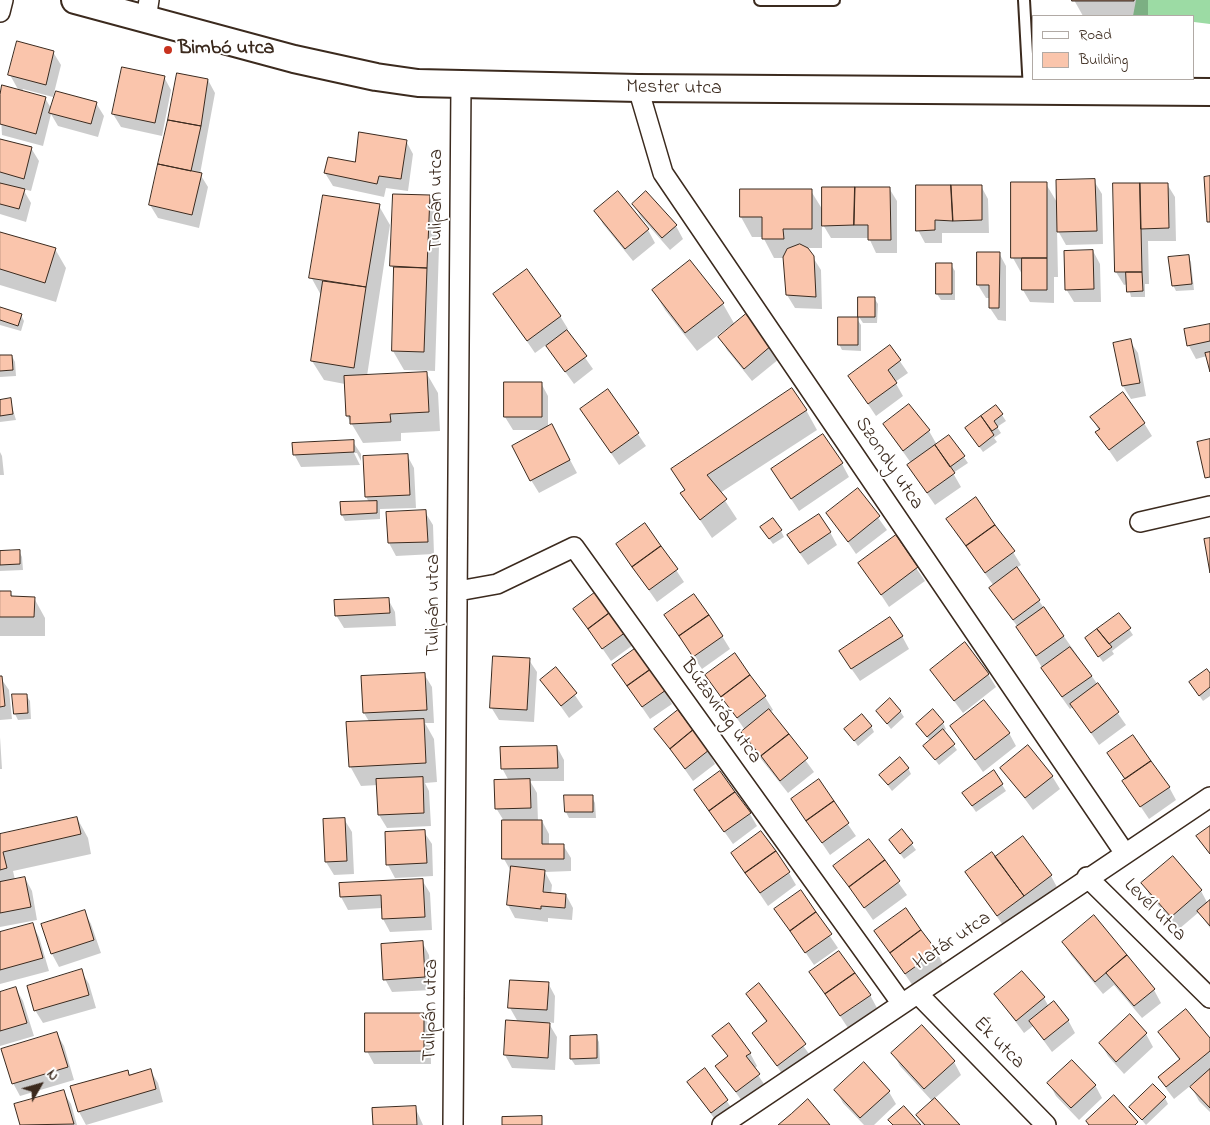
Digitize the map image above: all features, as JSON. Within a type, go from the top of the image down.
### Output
[{"type":"main road","name":"Mester utca","points":[[75,0],[147,10],[294,59],[376,77],[418,83],[638,88],[1210,92]]},
{"type":"street","points":[[0,12],[3,0]]},
{"type":"street","name":"Tulipán utca","points":[[453,1125],[461,85]]},
{"type":"street","name":"Szondy utca","points":[[638,88],[664,174],[1124,852]]},
{"type":"street","points":[[1140,522],[1210,506]]},
{"type":"street","name":"Búzavirág utca","points":[[458,591],[497,584],[574,547],[902,1004]]},
{"type":"street","name":"Határ utca","points":[[722,1125],[918,994],[1124,852],[1210,796]]},
{"type":"street","name":"Levél utca","points":[[1087,877],[1210,998]]},
{"type":"street","name":"Ék utca","points":[[918,994],[1046,1125]]},
{"type":"lane","points":[[760,0],[834,0]]},
{"type":"lane","points":[[1024,0],[1029,91]]},
{"type":"green space","points":[[1136,0],[1210,0],[1210,24],[1195,22],[1195,15],[1133,15]]},
{"type":"building","points":[[1134,0],[1134,1],[1072,1]]},
{"type":"building","points":[[17,41],[54,51],[46,85],[8,75]]},
{"type":"building","points":[[122,67],[165,76],[155,123],[112,114]]},
{"type":"building","points":[[177,73],[208,79],[201,126],[168,120]]},
{"type":"building","points":[[2,85],[46,97],[36,134],[0,124]]},
{"type":"building","points":[[56,91],[97,102],[91,124],[49,113]]},
{"type":"building","points":[[168,120],[201,126],[191,171],[158,164]]},
{"type":"building","points":[[359,132],[407,140],[401,179],[379,176],[377,184],[324,173],[328,157],[355,162]]},
{"type":"building","points":[[0,139],[32,147],[24,179],[0,172]]},
{"type":"building","points":[[158,164],[202,173],[192,215],[149,205]]},
{"type":"building","points":[[1210,176],[1210,222],[1207,222],[1204,177]]},
{"type":"building","points":[[1095,179],[1097,231],[1057,232],[1056,180]]},
{"type":"building","points":[[1011,182],[1047,182],[1047,258],[1011,258]]},
{"type":"building","points":[[0,183],[25,189],[19,209],[0,204]]},
{"type":"building","points":[[1113,183],[1140,183],[1142,272],[1115,272]]},
{"type":"building","points":[[1140,183],[1168,183],[1169,228],[1141,229]]},
{"type":"building","points":[[916,185],[951,185],[953,221],[935,220],[935,230],[916,231]]},
{"type":"building","points":[[951,185],[982,185],[982,220],[953,221]]},
{"type":"building","points":[[822,187],[855,187],[854,225],[822,226]]},
{"type":"building","points":[[855,187],[890,187],[891,240],[868,240],[868,225],[854,225]]},
{"type":"building","points":[[740,189],[812,189],[812,229],[783,229],[784,239],[762,239],[762,217],[740,217]]},
{"type":"building","points":[[618,191],[649,229],[625,249],[594,211]]},
{"type":"building","points":[[646,191],[677,225],[662,238],[632,204]]},
{"type":"building","points":[[393,194],[430,195],[427,268],[390,266]]},
{"type":"building","points":[[323,195],[380,204],[366,287],[309,278]]},
{"type":"building","points":[[0,232],[56,248],[45,283],[0,269]]},
{"type":"building","points":[[800,244],[808,248],[814,256],[816,297],[786,295],[783,257],[787,249]]},
{"type":"building","points":[[1093,250],[1094,289],[1065,290],[1064,251]]},
{"type":"building","points":[[977,252],[1000,252],[999,308],[989,308],[989,285],[977,285]]},
{"type":"building","points":[[1189,255],[1192,284],[1172,286],[1168,257]]},
{"type":"building","points":[[1022,258],[1047,258],[1047,290],[1022,290]]},
{"type":"building","points":[[690,260],[724,303],[685,333],[652,290]]},
{"type":"building","points":[[936,263],[952,263],[952,294],[936,294]]},
{"type":"building","points":[[394,267],[427,268],[424,352],[392,351]]},
{"type":"building","points":[[527,269],[561,316],[527,341],[493,294]]},
{"type":"building","points":[[1126,272],[1142,272],[1143,291],[1127,292]]},
{"type":"building","points":[[323,281],[366,287],[354,368],[311,361]]},
{"type":"building","points":[[858,297],[875,297],[875,317],[858,317]]},
{"type":"building","points":[[0,307],[22,314],[18,326],[0,320]]},
{"type":"building","points":[[746,314],[772,345],[744,369],[718,337]]},
{"type":"building","points":[[838,317],[858,317],[858,345],[838,345]]},
{"type":"building","points":[[1210,324],[1210,341],[1187,346],[1184,329]]},
{"type":"building","points":[[567,330],[587,356],[565,372],[546,346]]},
{"type":"building","points":[[1131,339],[1140,383],[1122,386],[1113,343]]},
{"type":"building","points":[[890,345],[901,360],[888,370],[897,383],[868,404],[848,376]]},
{"type":"building","points":[[1210,352],[1210,372],[1205,353]]},
{"type":"building","points":[[0,355],[12,355],[13,370],[0,371]]},
{"type":"building","points":[[427,372],[429,412],[390,414],[391,422],[350,424],[350,416],[346,416],[344,376]]},
{"type":"building","points":[[504,382],[542,382],[542,417],[504,417]]},
{"type":"building","points":[[792,388],[807,410],[707,475],[727,499],[700,520],[680,493],[685,490],[671,469]]},
{"type":"building","points":[[608,389],[639,433],[611,453],[580,409]]},
{"type":"building","points":[[1123,392],[1145,423],[1109,450],[1095,432],[1100,429],[1090,417]]},
{"type":"building","points":[[11,398],[13,414],[0,416],[0,400]]},
{"type":"building","points":[[909,404],[930,430],[903,451],[883,424]]},
{"type":"building","points":[[996,405],[1003,414],[994,421],[998,427],[992,431],[981,416]]},
{"type":"building","points":[[981,416],[994,435],[979,447],[965,428]]},
{"type":"building","points":[[552,424],[570,460],[530,481],[512,446]]},
{"type":"building","points":[[823,434],[843,463],[791,499],[771,469]]},
{"type":"building","points":[[949,435],[965,456],[950,467],[935,445]]},
{"type":"building","points":[[1210,439],[1210,477],[1205,478],[1197,442]]},
{"type":"building","points":[[354,440],[354,452],[293,455],[292,443]]},
{"type":"building","points":[[935,445],[955,473],[927,493],[907,465]]},
{"type":"building","points":[[408,454],[410,495],[365,497],[363,456]]},
{"type":"building","points":[[858,488],[880,516],[848,542],[826,513]]},
{"type":"building","points":[[976,497],[995,525],[966,546],[946,519]]},
{"type":"building","points":[[377,501],[377,513],[341,515],[340,502]]},
{"type":"building","points":[[426,510],[428,542],[388,543],[386,512]]},
{"type":"building","points":[[819,514],[831,532],[800,553],[787,535]]},
{"type":"building","points":[[773,518],[782,530],[769,539],[760,527]]},
{"type":"building","points":[[645,523],[661,546],[632,567],[616,544]]},
{"type":"building","points":[[995,525],[1015,551],[985,573],[966,546]]},
{"type":"building","points":[[896,535],[918,567],[881,595],[858,563]]},
{"type":"building","points":[[1210,538],[1210,573],[1204,539]]},
{"type":"building","points":[[661,546],[678,569],[649,590],[632,567]]},
{"type":"building","points":[[20,550],[20,564],[0,565],[0,551]]},
{"type":"building","points":[[1017,567],[1040,600],[1013,620],[989,588]]},
{"type":"building","points":[[0,591],[11,591],[11,596],[35,597],[34,617],[0,617]]},
{"type":"building","points":[[597,591],[612,611],[588,629],[573,609]]},
{"type":"building","points":[[694,594],[709,615],[679,636],[664,615]]},
{"type":"building","points":[[389,598],[390,613],[335,616],[334,600]]},
{"type":"building","points":[[1044,607],[1064,636],[1036,656],[1016,627]]},
{"type":"building","points":[[612,611],[626,632],[602,649],[588,629]]},
{"type":"building","points":[[1119,613],[1131,628],[1109,644],[1097,629]]},
{"type":"building","points":[[709,615],[723,636],[693,657],[679,636]]},
{"type":"building","points":[[890,617],[903,636],[851,669],[839,651]]},
{"type":"building","points":[[1097,629],[1112,647],[1098,657],[1085,638]]},
{"type":"building","points":[[965,642],[989,674],[954,701],[930,670]]},
{"type":"building","points":[[1070,647],[1092,676],[1062,697],[1041,668]]},
{"type":"building","points":[[636,648],[651,669],[627,686],[612,665]]},
{"type":"building","points":[[735,653],[750,675],[721,697],[705,675]]},
{"type":"building","points":[[493,656],[530,658],[527,710],[490,708]]},
{"type":"building","points":[[556,667],[577,693],[561,706],[540,680]]},
{"type":"building","points":[[651,669],[666,690],[642,707],[627,686]]},
{"type":"building","points":[[1207,669],[1210,673],[1210,687],[1199,696],[1189,682]]},
{"type":"building","points":[[425,673],[427,710],[363,713],[361,676]]},
{"type":"building","points":[[750,675],[766,696],[737,718],[721,697]]},
{"type":"building","points":[[0,676],[2,676],[5,706],[0,707]]},
{"type":"building","points":[[1098,683],[1119,712],[1091,733],[1070,704]]},
{"type":"building","points":[[12,694],[27,694],[28,713],[14,714]]},
{"type":"building","points":[[890,698],[901,711],[887,724],[876,711]]},
{"type":"building","points":[[984,700],[1010,733],[975,760],[950,726]]},
{"type":"building","points":[[769,709],[789,734],[761,756],[741,732]]},
{"type":"building","points":[[933,709],[944,722],[927,737],[916,724]]},
{"type":"building","points":[[678,710],[693,730],[670,749],[654,729]]},
{"type":"building","points":[[862,714],[872,726],[854,741],[844,729]]},
{"type":"building","points":[[424,719],[426,763],[349,767],[346,722]]},
{"type":"building","points":[[943,729],[955,744],[935,760],[923,746]]},
{"type":"building","points":[[693,730],[709,750],[685,769],[670,749]]},
{"type":"building","points":[[789,734],[808,758],[780,781],[761,756]]},
{"type":"building","points":[[1133,735],[1151,761],[1125,779],[1107,753]]},
{"type":"building","points":[[1028,745],[1053,776],[1025,798],[1000,768]]},
{"type":"building","points":[[557,746],[558,768],[501,769],[500,747]]},
{"type":"building","points":[[900,757],[909,768],[888,785],[879,775]]},
{"type":"building","points":[[1151,761],[1170,787],[1140,807],[1122,781]]},
{"type":"building","points":[[994,770],[1003,784],[972,806],[962,793]]},
{"type":"building","points":[[720,771],[735,792],[709,811],[694,790]]},
{"type":"building","points":[[423,777],[424,813],[378,815],[376,779]]},
{"type":"building","points":[[530,779],[531,808],[495,809],[494,780]]},
{"type":"building","points":[[819,779],[834,801],[806,821],[791,799]]},
{"type":"building","points":[[735,792],[751,813],[724,832],[709,811]]},
{"type":"building","points":[[564,795],[593,795],[593,812],[565,812]]},
{"type":"building","points":[[834,801],[849,823],[822,843],[806,821]]},
{"type":"building","points":[[77,817],[81,834],[3,852],[7,868],[0,870],[0,834]]},
{"type":"building","points":[[345,818],[347,861],[325,862],[323,819]]},
{"type":"building","points":[[502,820],[542,820],[542,844],[564,844],[564,859],[502,859]]},
{"type":"building","points":[[1210,826],[1210,854],[1196,836]]},
{"type":"building","points":[[902,829],[913,843],[900,854],[889,840]]},
{"type":"building","points":[[425,830],[427,863],[386,865],[385,832]]},
{"type":"building","points":[[761,831],[776,851],[745,873],[731,853]]},
{"type":"building","points":[[1023,836],[1052,875],[1024,896],[995,857]]},
{"type":"building","points":[[869,839],[885,860],[849,887],[833,866]]},
{"type":"building","points":[[776,851],[790,872],[760,893],[745,873]]},
{"type":"building","points":[[992,852],[1024,896],[997,916],[965,872]]},
{"type":"building","points":[[1173,856],[1202,890],[1171,917],[1141,883]]},
{"type":"building","points":[[885,860],[900,881],[864,908],[849,887]]},
{"type":"building","points":[[511,866],[545,870],[543,892],[566,894],[565,908],[541,906],[541,909],[507,905]]},
{"type":"building","points":[[25,877],[31,907],[0,913],[0,882]]},
{"type":"building","points":[[423,879],[425,917],[382,919],[381,895],[340,897],[339,883]]},
{"type":"building","points":[[801,890],[816,912],[790,931],[774,909]]},
{"type":"building","points":[[1210,900],[1210,926],[1197,911]]},
{"type":"building","points":[[906,908],[921,930],[890,953],[874,931]]},
{"type":"building","points":[[85,910],[94,940],[51,954],[41,924]]},
{"type":"building","points":[[816,912],[832,934],[805,953],[790,931]]},
{"type":"building","points":[[1094,915],[1127,955],[1095,982],[1062,942]]},
{"type":"building","points":[[33,923],[43,958],[0,970],[0,932]]},
{"type":"building","points":[[921,930],[937,951],[905,974],[890,953]]},
{"type":"building","points":[[423,941],[425,977],[383,980],[381,944]]},
{"type":"building","points":[[839,951],[855,973],[825,994],[809,972]]},
{"type":"building","points":[[1127,955],[1155,989],[1134,1006],[1106,973]]},
{"type":"building","points":[[82,969],[89,995],[34,1011],[27,986]]},
{"type":"building","points":[[1022,971],[1045,997],[1016,1021],[994,994]]},
{"type":"building","points":[[855,973],[871,995],[840,1016],[825,994]]},
{"type":"building","points":[[510,980],[549,982],[547,1010],[508,1008]]},
{"type":"building","points":[[759,983],[806,1044],[777,1066],[752,1033],[767,1021],[746,994]]},
{"type":"building","points":[[16,987],[27,1023],[0,1031],[0,992]]},
{"type":"building","points":[[1054,1001],[1069,1020],[1044,1040],[1029,1021]]},
{"type":"building","points":[[1186,1009],[1210,1038],[1210,1051],[1166,1087],[1158,1077],[1180,1059],[1158,1032]]},
{"type":"building","points":[[365,1013],[424,1013],[424,1051],[365,1052]]},
{"type":"building","points":[[1130,1014],[1147,1033],[1116,1062],[1099,1043]]},
{"type":"building","points":[[506,1020],[550,1023],[548,1058],[504,1055]]},
{"type":"building","points":[[729,1023],[751,1053],[746,1056],[760,1074],[736,1092],[715,1066],[728,1056],[712,1036]]},
{"type":"building","points":[[922,1025],[955,1061],[924,1089],[891,1053]]},
{"type":"building","points":[[57,1032],[68,1067],[12,1084],[1,1049]]},
{"type":"building","points":[[597,1035],[597,1058],[570,1059],[570,1036]]},
{"type":"building","points":[[1072,1060],[1096,1085],[1071,1108],[1047,1083]]},
{"type":"building","points":[[864,1062],[890,1091],[860,1118],[834,1090]]},
{"type":"building","points":[[705,1068],[728,1100],[711,1113],[687,1082]]},
{"type":"building","points":[[151,1069],[156,1089],[78,1112],[70,1086],[128,1070],[129,1075]]},
{"type":"building","points":[[1210,1069],[1210,1108],[1190,1087]]},
{"type":"building","points":[[1153,1084],[1166,1097],[1142,1120],[1129,1107]]},
{"type":"building","points":[[64,1090],[74,1124],[20,1125],[14,1104]]},
{"type":"building","points":[[1114,1095],[1138,1122],[1135,1125],[1089,1125],[1086,1121]]},
{"type":"building","points":[[935,1098],[960,1125],[925,1125],[916,1115]]},
{"type":"building","points":[[808,1099],[830,1125],[778,1125],[791,1114]]},
{"type":"building","points":[[416,1106],[417,1125],[373,1125],[372,1108]]},
{"type":"building","points":[[904,1106],[921,1125],[893,1125],[888,1120]]},
{"type":"building","points":[[542,1116],[542,1125],[502,1125],[502,1117]]},
{"type":"place","name":"Bimbó utca","points":[[168,50]]}]
